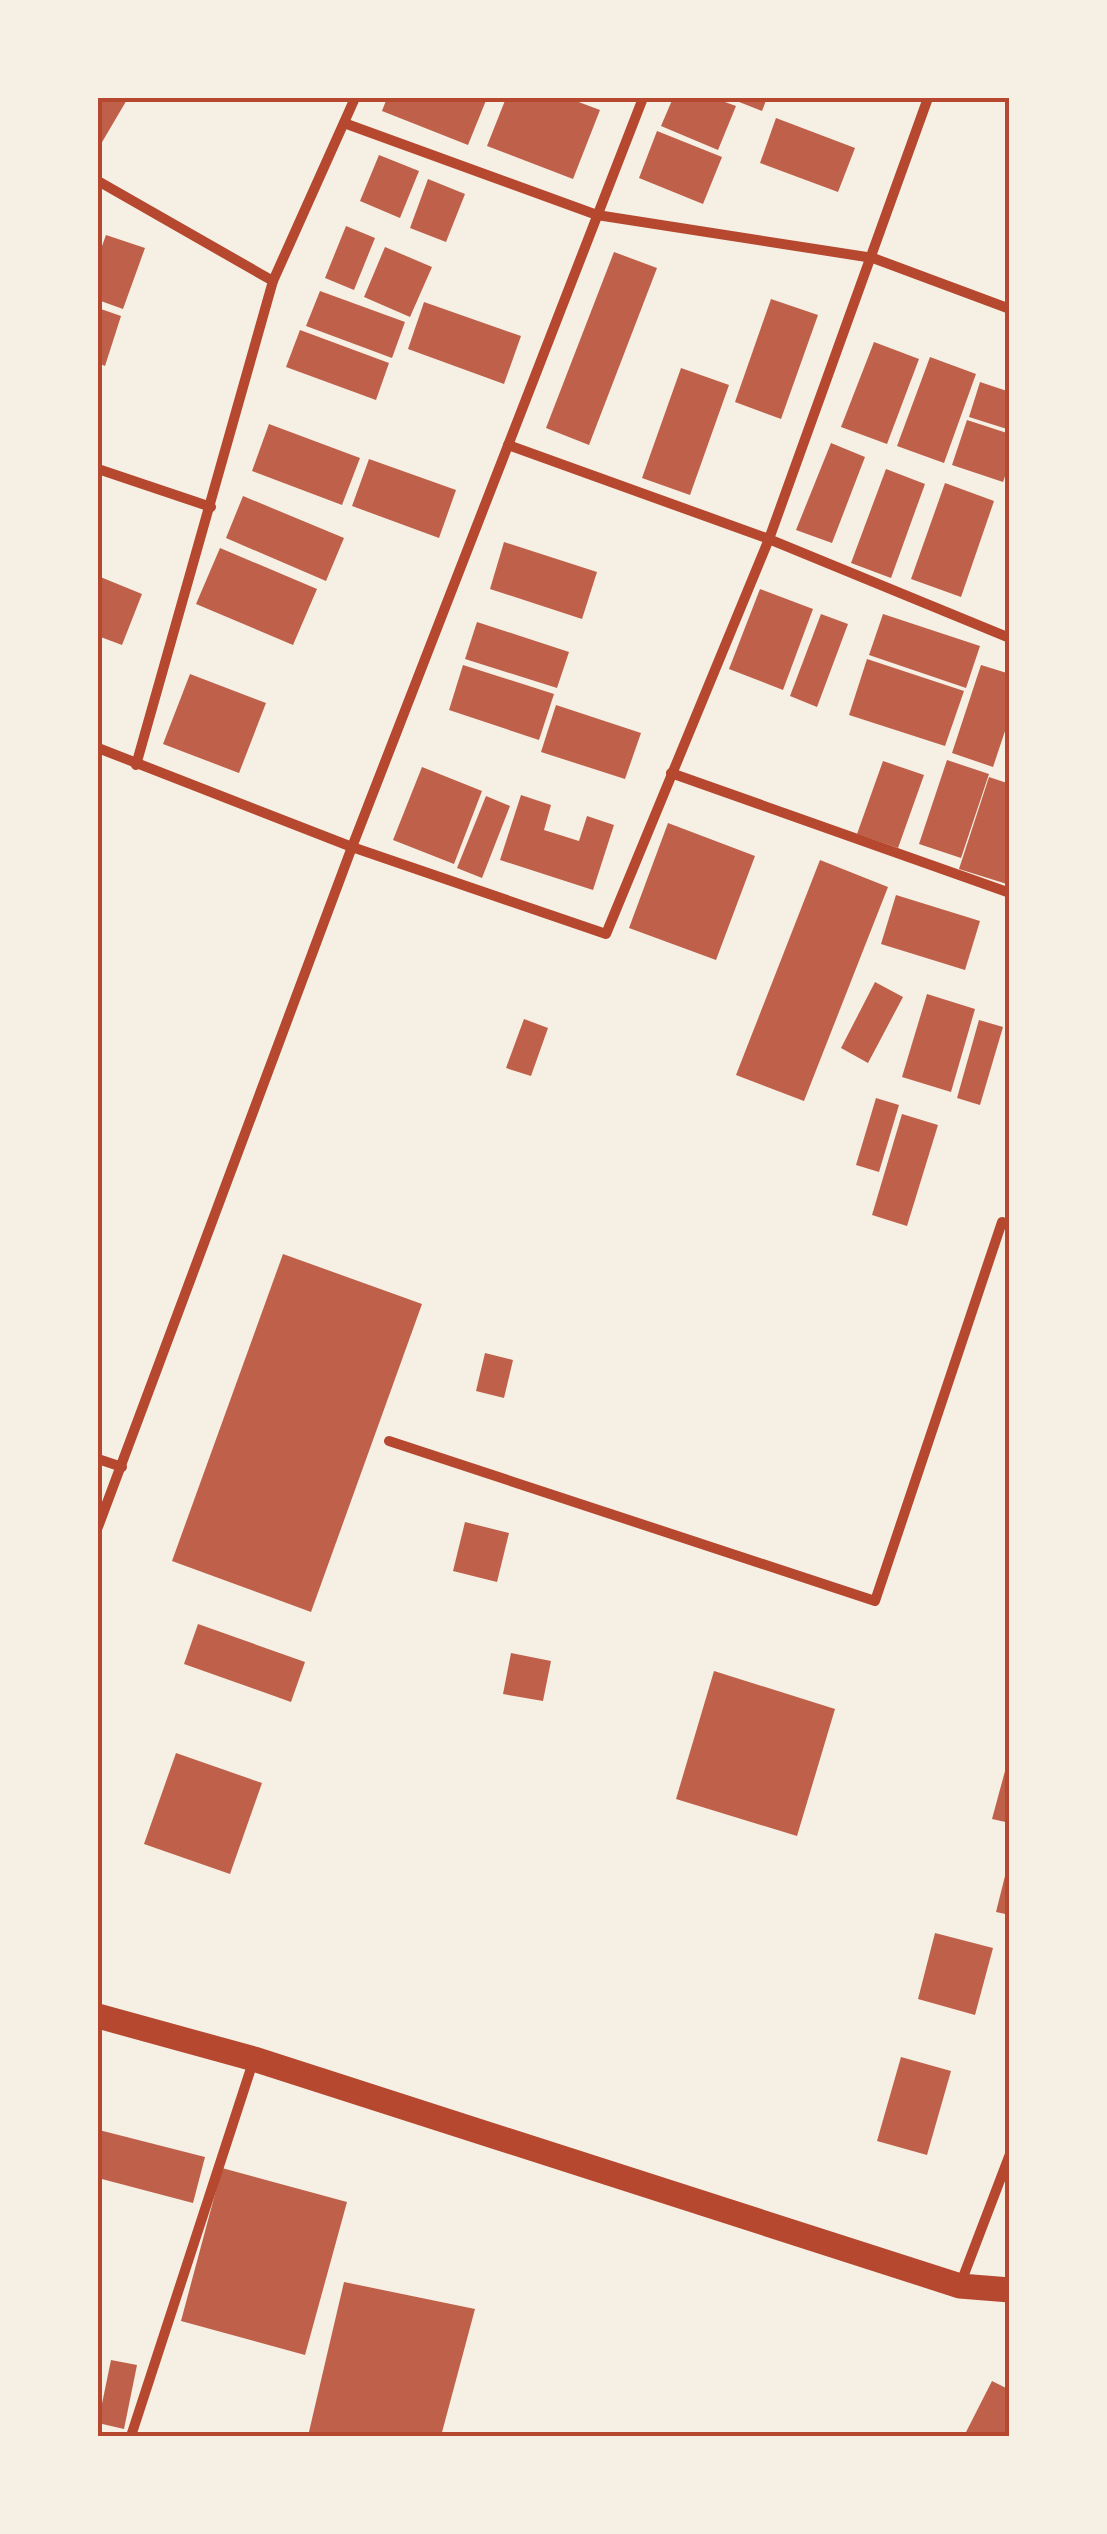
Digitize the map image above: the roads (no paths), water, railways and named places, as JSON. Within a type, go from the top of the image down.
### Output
[{"type":"main road","points":[[98,2016],[254,2059],[960,2286],[1010,2290]]},
{"type":"street","points":[[136,765],[273,281],[355,98]]},
{"type":"street","points":[[98,1527],[352,847],[643,98]]},
{"type":"street","points":[[98,748],[352,847],[606,934],[769,539],[928,98]]},
{"type":"street","points":[[344,122],[597,215],[872,258],[1010,309]]},
{"type":"street","points":[[98,182],[273,281]]},
{"type":"street","points":[[508,445],[769,539],[1010,638]]},
{"type":"street","points":[[98,469],[210,507]]},
{"type":"street","points":[[671,773],[1010,893]]},
{"type":"street","points":[[389,1441],[875,1601],[1002,1222],[1010,1225]]},
{"type":"street","points":[[98,1458],[122,1466]]},
{"type":"street","points":[[131,2436],[254,2059]]},
{"type":"street","points":[[960,2286],[1010,2154]]}]
